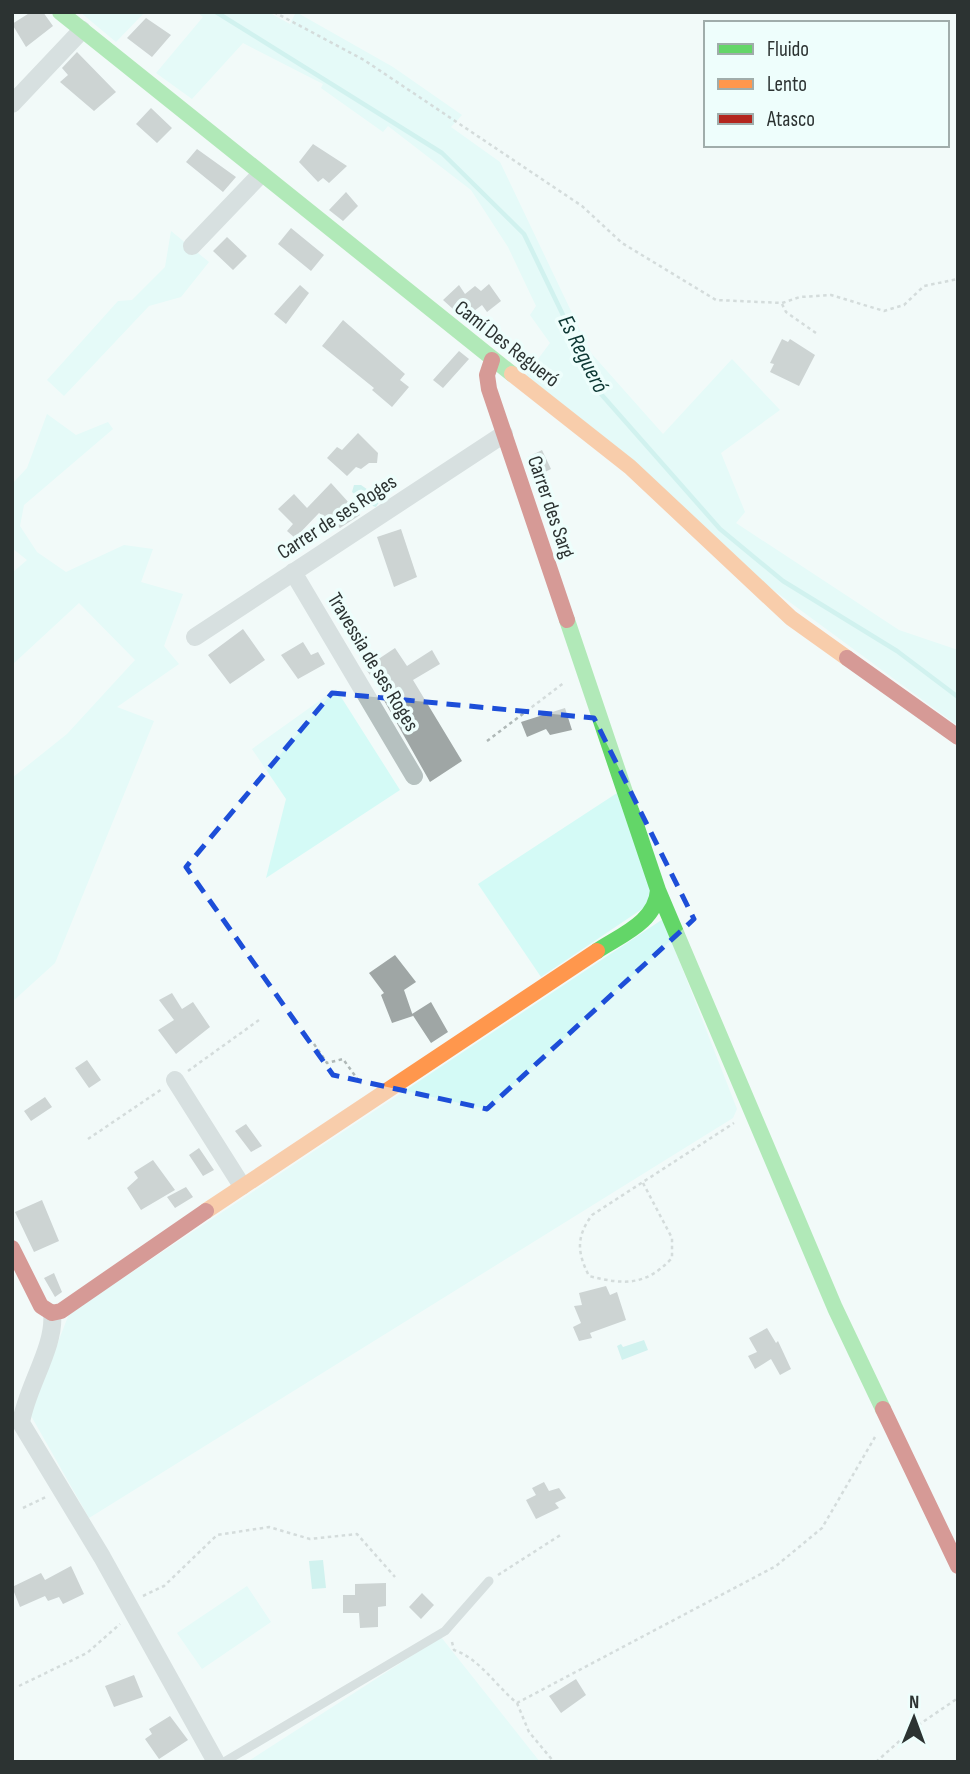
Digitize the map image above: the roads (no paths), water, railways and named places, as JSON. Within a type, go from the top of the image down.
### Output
[{"type":"street","name":"Camí Des Regueró","points":[[60,12],[260,175],[630,467],[791,618],[958,737]]},
{"type":"street","points":[[12,104],[82,30]]},
{"type":"street","points":[[192,246],[260,175]]},
{"type":"street","name":"Carrer des Sarg","points":[[492,360],[487,375],[504,434],[658,890],[835,1308],[958,1566]]},
{"type":"street","name":"Carrer de ses Roges","points":[[195,637],[504,434]]},
{"type":"street","name":"Travessia de ses Roges","points":[[293,572],[414,776]]},
{"type":"street","points":[[12,1248],[41,1306],[52,1313],[61,1311],[243,1185],[649,917],[657,904],[658,890]]},
{"type":"street","points":[[175,1080],[243,1185]]},
{"type":"street","points":[[52,1313],[52,1330],[24,1403],[21,1423],[131,1608],[216,1762]]},
{"type":"lane","points":[[224,1762],[445,1631],[489,1581]]},
{"type":"waterway","name":"Es Regueró","points":[[216,12],[442,153],[524,234],[601,394],[720,529],[783,581],[897,651],[958,697]]}]
